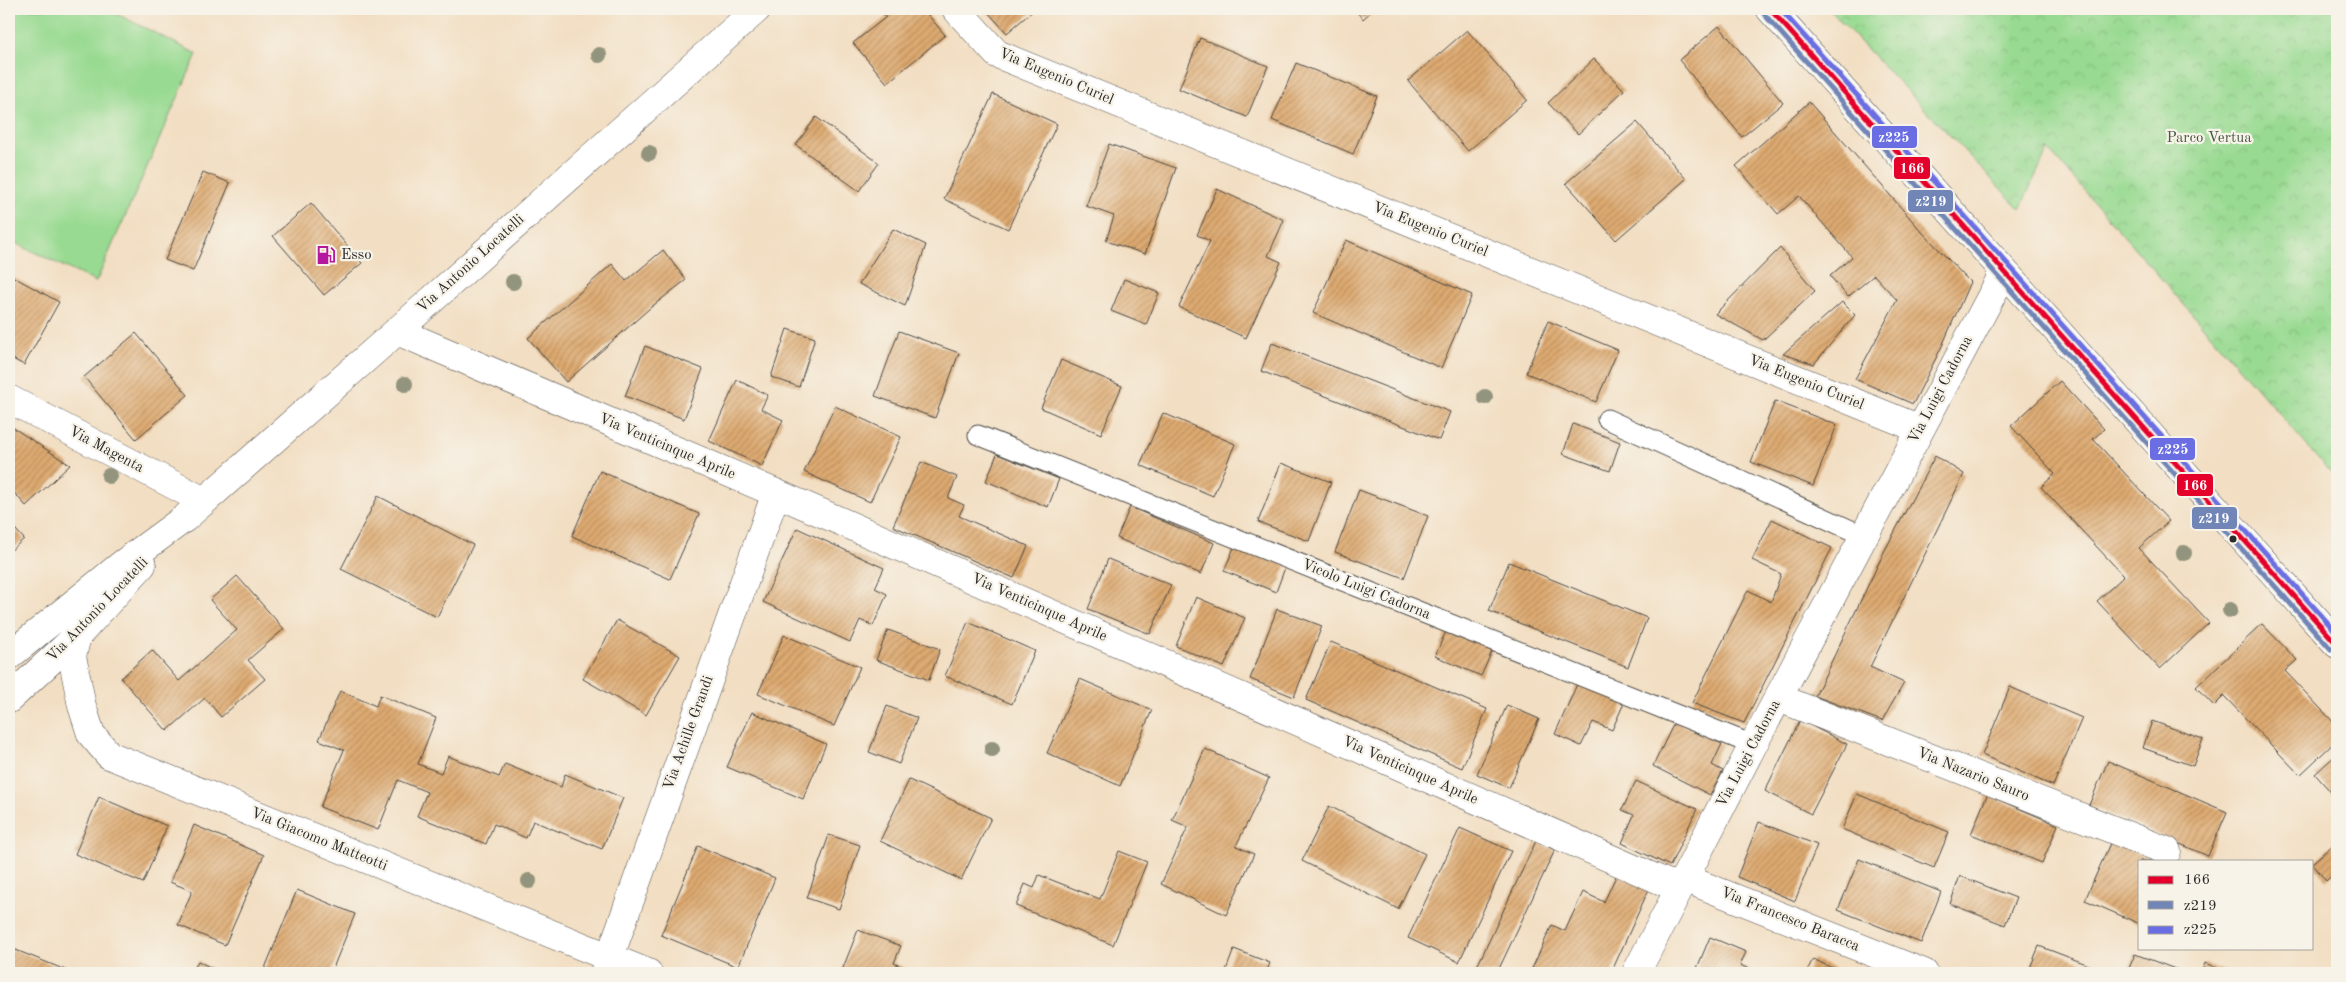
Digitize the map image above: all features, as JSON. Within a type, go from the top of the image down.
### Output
[{"type":"street","name":"Via Antonio Locatelli","points":[[9,656],[107,576],[195,510],[398,331],[756,9]]},
{"type":"street","name":"Via Eugenio Curiel","points":[[956,9],[997,54],[1920,429]]},
{"type":"street","points":[[1770,9],[2337,644]]},
{"type":"street","name":"Via Luigi Cadorna","points":[[1636,973],[1753,745],[2004,272]]},
{"type":"street","name":"Via Venticinque Aprile","points":[[398,331],[1681,883]]},
{"type":"street","name":"Via Magenta","points":[[9,399],[195,510]]},
{"type":"street","name":"Via Achille Grandi","points":[[606,966],[776,493]]},
{"type":"street","name":"Via Antonio Locatelli","points":[[9,700],[76,636],[195,510]]},
{"type":"street","name":"Via Giacomo Matteotti","points":[[76,636],[72,656],[82,706],[91,734],[109,755],[606,966],[648,973]]},
{"type":"street","name":"Via Nazario Sauro","points":[[1779,698],[2167,851]]},
{"type":"street","name":"Via Francesco Baracca","points":[[1681,883],[1924,973]]},
{"type":"lane","points":[[1607,419],[1864,536]]},
{"type":"lane","name":"Vicolo Luigi Cadorna","points":[[978,435],[1753,745]]},
{"type":"green space","points":[[9,9],[107,9],[197,54],[96,282],[9,240]]},
{"type":"green space","name":"Parco Vertua","points":[[1829,9],[2337,9],[2337,480],[2048,149],[2020,209]]},
{"type":"building","points":[[879,9],[923,9],[945,35],[887,83],[853,43],[886,17]]},
{"type":"building","points":[[985,9],[1035,9],[1007,33]]},
{"type":"building","points":[[1354,9],[1374,9],[1363,19]]},
{"type":"building","points":[[1719,26],[1783,103],[1742,137],[1679,60]]},
{"type":"building","points":[[1467,30],[1527,100],[1468,151],[1408,81]]},
{"type":"building","points":[[1200,38],[1268,66],[1247,117],[1179,89]]},
{"type":"building","points":[[1594,59],[1624,90],[1578,134],[1548,103]]},
{"type":"building","points":[[1296,63],[1377,96],[1353,154],[1272,120]]},
{"type":"building","points":[[993,94],[1057,124],[1008,229],[944,199]]},
{"type":"building","points":[[1809,102],[1923,233],[1970,282],[1942,346],[1913,404],[1855,379],[1897,300],[1874,275],[1848,297],[1830,276],[1852,257],[1799,196],[1778,214],[1736,166]]},
{"type":"building","points":[[816,117],[879,163],[859,191],[796,145]]},
{"type":"building","points":[[1637,122],[1686,179],[1616,240],[1566,183]]},
{"type":"building","points":[[1109,144],[1176,168],[1145,254],[1106,241],[1114,216],[1086,206]]},
{"type":"building","points":[[203,172],[230,183],[193,271],[165,260]]},
{"type":"building","points":[[1217,189],[1284,220],[1268,256],[1281,262],[1246,338],[1179,307],[1210,241],[1197,235]]},
{"type":"building","points":[[311,203],[362,263],[324,295],[273,236]]},
{"type":"building","points":[[893,229],[926,245],[905,306],[859,284]]},
{"type":"building","points":[[1346,240],[1472,295],[1441,368],[1313,313]]},
{"type":"building","points":[[1780,248],[1815,291],[1763,340],[1715,314]]},
{"type":"building","points":[[663,250],[686,280],[650,308],[566,382],[528,338],[612,264],[626,281]]},
{"type":"building","points":[[10,275],[59,302],[24,365],[9,357]]},
{"type":"building","points":[[1124,279],[1159,293],[1146,325],[1111,311]]},
{"type":"building","points":[[1842,302],[1855,315],[1814,364],[1783,354]]},
{"type":"building","points":[[1548,321],[1618,350],[1596,402],[1526,373]]},
{"type":"building","points":[[787,329],[815,338],[799,387],[771,377]]},
{"type":"building","points":[[899,331],[959,353],[935,418],[875,396]]},
{"type":"building","points":[[136,333],[188,395],[136,439],[84,377]]},
{"type":"building","points":[[1272,343],[1450,412],[1439,440],[1261,371]]},
{"type":"building","points":[[645,346],[703,369],[684,419],[625,396]]},
{"type":"building","points":[[1061,360],[1122,386],[1101,434],[1041,408]]},
{"type":"building","points":[[737,380],[768,395],[761,409],[783,420],[762,466],[709,441]]},
{"type":"building","points":[[2060,381],[2104,429],[2093,439],[2169,521],[2139,548],[2209,623],[2160,669],[2097,601],[2124,576],[2041,487],[2055,474],[2011,426]]},
{"type":"building","points":[[1775,401],[1837,425],[1813,486],[1751,462]]},
{"type":"building","points":[[835,406],[901,437],[870,502],[804,472]]},
{"type":"building","points":[[1163,413],[1235,444],[1213,496],[1140,465]]},
{"type":"building","points":[[1573,424],[1620,442],[1610,471],[1563,454]]},
{"type":"building","points":[[9,425],[70,465],[26,506],[9,487],[9,470],[11,468],[9,466]]},
{"type":"building","points":[[997,454],[1059,479],[1048,507],[986,481]]},
{"type":"building","points":[[1935,456],[1964,474],[1870,667],[1904,683],[1882,721],[1815,696],[1885,550]]},
{"type":"building","points":[[921,462],[957,477],[948,498],[964,505],[959,516],[1028,546],[1014,578],[893,526]]},
{"type":"building","points":[[1281,463],[1331,482],[1309,541],[1258,522]]},
{"type":"building","points":[[600,471],[699,514],[670,579],[572,536]]},
{"type":"building","points":[[1359,490],[1428,516],[1404,578],[1335,552]]},
{"type":"building","points":[[378,496],[473,545],[437,617],[341,569]]},
{"type":"building","points":[[1130,507],[1214,543],[1201,574],[1117,538]]},
{"type":"building","points":[[1772,519],[1832,548],[1744,723],[1692,703],[1748,590],[1771,602],[1781,574],[1752,560]]},
{"type":"building","points":[[9,522],[24,539],[9,552]]},
{"type":"building","points":[[797,528],[884,568],[875,588],[887,594],[873,626],[860,620],[850,642],[763,602]]},
{"type":"building","points":[[1235,545],[1286,565],[1276,592],[1224,571]]},
{"type":"building","points":[[1108,559],[1171,585],[1150,634],[1088,609]]},
{"type":"building","points":[[1509,562],[1647,618],[1628,667],[1489,611]]},
{"type":"building","points":[[237,576],[284,629],[248,660],[265,679],[221,717],[205,698],[167,731],[121,678],[152,650],[179,681],[237,630],[210,600]]},
{"type":"building","points":[[1196,597],[1245,618],[1224,667],[1176,646]]},
{"type":"building","points":[[1277,609],[1322,626],[1294,697],[1250,679]]},
{"type":"building","points":[[617,620],[680,656],[646,715],[583,679]]},
{"type":"building","points":[[968,622],[1035,651],[1012,704],[945,676]]},
{"type":"building","points":[[2262,624],[2297,660],[2285,671],[2337,726],[2337,740],[2300,775],[2224,696],[2214,706],[2196,687]]},
{"type":"building","points":[[1447,629],[1493,649],[1481,676],[1435,656]]},
{"type":"building","points":[[888,630],[940,649],[929,680],[876,660]]},
{"type":"building","points":[[784,635],[860,667],[834,726],[758,694]]},
{"type":"building","points":[[1331,642],[1487,709],[1462,768],[1306,700]]},
{"type":"building","points":[[1080,679],[1152,710],[1120,786],[1047,753]]},
{"type":"building","points":[[1578,682],[1624,703],[1612,730],[1593,722],[1581,746],[1555,734]]},
{"type":"building","points":[[2010,687],[2082,718],[2053,786],[1982,755]]},
{"type":"building","points":[[340,691],[376,706],[380,695],[436,718],[418,764],[441,773],[448,756],[499,777],[505,764],[561,787],[565,774],[623,798],[602,849],[533,821],[526,838],[494,824],[486,844],[417,816],[427,792],[398,780],[378,830],[320,807],[344,750],[319,740]]},
{"type":"building","points":[[1507,705],[1539,719],[1509,788],[1477,774]]},
{"type":"building","points":[[887,706],[917,718],[899,764],[869,752]]},
{"type":"building","points":[[752,712],[826,744],[803,799],[727,767]]},
{"type":"building","points":[[1800,720],[1847,744],[1811,814],[1765,791]]},
{"type":"building","points":[[1675,721],[1722,744],[1712,765],[1723,771],[1710,795],[1653,766]]},
{"type":"building","points":[[2152,721],[2203,739],[2193,766],[2143,748]]},
{"type":"building","points":[[1205,749],[1269,778],[1236,846],[1254,854],[1226,915],[1161,884],[1188,827],[1172,820]]},
{"type":"building","points":[[2337,754],[2337,799],[2315,774]]},
{"type":"building","points":[[2108,761],[2227,812],[2208,856],[2089,805]]},
{"type":"building","points":[[909,780],[991,818],[961,880],[880,841]]},
{"type":"building","points":[[1636,781],[1697,809],[1670,866],[1622,843],[1634,815],[1622,810]]},
{"type":"building","points":[[1857,794],[1949,832],[1934,868],[1842,829]]},
{"type":"building","points":[[1987,795],[2058,825],[2042,863],[1971,834]]},
{"type":"building","points":[[99,797],[167,826],[143,883],[75,854]]},
{"type":"building","points":[[1329,806],[1425,854],[1398,909],[1302,861]]},
{"type":"building","points":[[1759,822],[1817,845],[1795,901],[1737,877]]},
{"type":"building","points":[[194,825],[264,855],[225,945],[178,925],[192,891],[170,882]]},
{"type":"building","points":[[1460,828],[1511,851],[1459,962],[1408,938]]},
{"type":"building","points":[[829,835],[860,845],[839,909],[807,898]]},
{"type":"building","points":[[1536,841],[1555,850],[1497,973],[1474,973]]},
{"type":"building","points":[[2111,841],[2153,860],[2138,860],[2138,923],[2085,900]]},
{"type":"building","points":[[2335,843],[2337,845],[2337,871],[2326,881],[2314,866],[2314,861]]},
{"type":"building","points":[[698,846],[775,878],[738,967],[661,935]]},
{"type":"building","points":[[1119,851],[1147,862],[1113,945],[1016,906],[1025,884],[1034,888],[1039,875],[1100,899]]},
{"type":"building","points":[[1859,859],[1941,892],[1921,943],[1838,910]]},
{"type":"building","points":[[1617,874],[1649,889],[1611,973],[1530,973],[1552,925],[1565,931],[1583,892],[1604,902]]},
{"type":"building","points":[[1960,876],[2016,898],[2005,925],[1950,904]]},
{"type":"building","points":[[297,890],[355,914],[331,973],[263,973]]},
{"type":"building","points":[[858,930],[901,946],[894,963],[912,971],[911,973],[841,973]]},
{"type":"building","points":[[1710,937],[1746,952],[1740,965],[1759,973],[1695,973]]},
{"type":"building","points":[[2039,946],[2110,973],[2028,973]]},
{"type":"building","points":[[11,948],[73,973],[9,973],[9,954]]},
{"type":"building","points":[[1234,949],[1270,963],[1266,973],[1225,973]]},
{"type":"building","points":[[2135,954],[2186,973],[2127,973]]},
{"type":"building","points":[[1813,959],[1843,973],[1806,973]]},
{"type":"building","points":[[198,961],[221,973],[192,973]]},
{"type":"building","points":[[2205,963],[2229,973],[2201,973]]},
{"type":"transit line","name":"166","points":[[1770,9],[2337,644]]},
{"type":"transit line","name":"z225","points":[[1780,9],[2337,633]]},
{"type":"transit line","name":"z219","points":[[1764,14],[2331,649]]},
{"type":"place","name":"Esso","points":[[326,255]]}]
